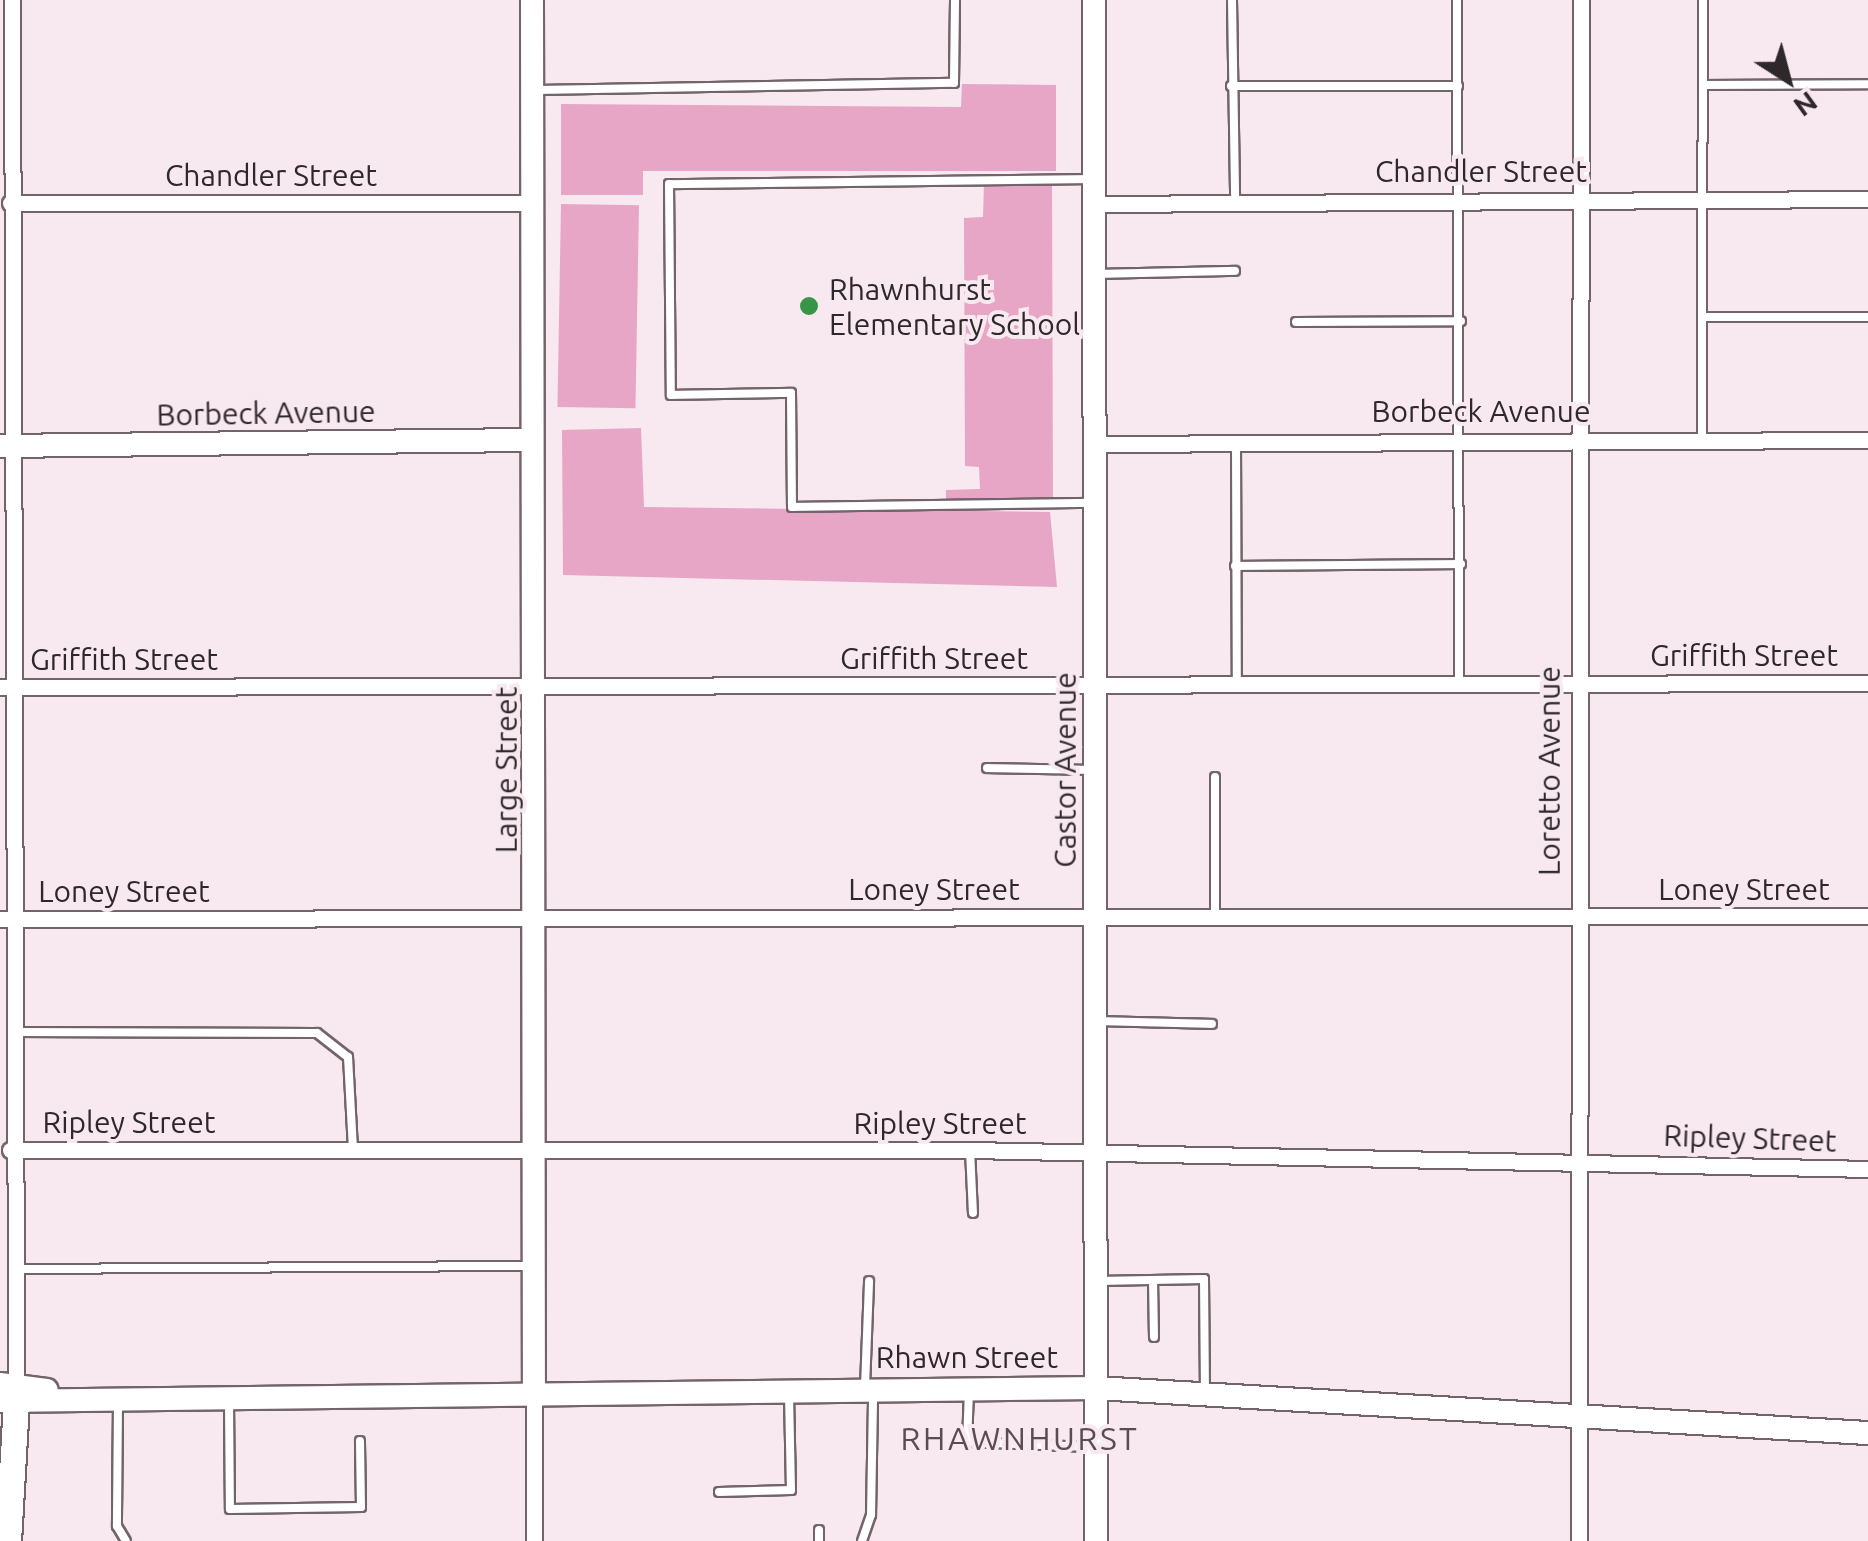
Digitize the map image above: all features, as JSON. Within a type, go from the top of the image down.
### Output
[{"type":"main road","name":"Large Street","points":[[532,0],[536,686],[534,1391]]},
{"type":"main road","name":"Castor Avenue","points":[[1094,0],[1096,1541]]},
{"type":"main road","name":"Borbeck Avenue","points":[[6,446],[532,440]]},
{"type":"main road","name":"Rhawn Street","points":[[8,1392],[1096,1388],[1868,1433]]},
{"type":"main road","points":[[8,1392],[8,1541]]},
{"type":"street","points":[[8,1392],[13,1270],[6,919],[6,446],[12,0]]},
{"type":"street","name":"Loretto Avenue","points":[[1580,1541],[1576,440],[1581,0]]},
{"type":"street","name":"Chandler Street","points":[[1094,204],[1460,198],[1868,198]]},
{"type":"street","name":"Chandler Street","points":[[10,203],[531,203]]},
{"type":"street","name":"Borbeck Avenue","points":[[1095,444],[1236,440],[1868,440]]},
{"type":"street","name":"Griffith Street","points":[[6,687],[1868,683]]},
{"type":"street","name":"Loney Street","points":[[6,919],[1868,916]]},
{"type":"street","name":"Ripley Street","points":[[10,1150],[970,1150],[1868,1169]]},
{"type":"street","name":"Large Street","points":[[534,1391],[534,1541]]},
{"type":"lane","points":[[532,90],[954,83],[955,0]]},
{"type":"lane","points":[[1232,0],[1235,200]]},
{"type":"lane","points":[[1457,0],[1462,440],[1459,682]]},
{"type":"lane","points":[[1702,440],[1703,0]]},
{"type":"lane","points":[[1703,85],[1868,84]]},
{"type":"lane","points":[[1231,86],[1458,86]]},
{"type":"lane","points":[[1094,179],[669,184],[670,395],[791,394],[792,507],[1096,504]]},
{"type":"lane","points":[[1094,274],[1236,271]]},
{"type":"lane","points":[[1702,317],[1868,317]]},
{"type":"lane","points":[[1296,322],[1460,321]]},
{"type":"lane","points":[[1236,440],[1237,684]]},
{"type":"lane","points":[[1235,566],[1461,564]]},
{"type":"lane","points":[[987,768],[1095,770]]},
{"type":"lane","points":[[1214,916],[1215,777]]},
{"type":"lane","points":[[1096,1021],[1212,1024]]},
{"type":"lane","points":[[10,1032],[317,1033],[348,1057],[353,1151]]},
{"type":"lane","points":[[970,1150],[973,1214]]},
{"type":"lane","points":[[13,1270],[533,1266]]},
{"type":"lane","points":[[1153,1280],[1154,1337]]},
{"type":"lane","points":[[1096,1281],[1204,1280],[1205,1393]]},
{"type":"lane","points":[[862,1541],[872,1515],[868,1281]]},
{"type":"lane","points":[[969,1386],[967,1442],[1096,1447]]},
{"type":"lane","points":[[720,1492],[791,1490],[789,1388]]},
{"type":"lane","points":[[228,1393],[230,1508],[360,1507],[360,1441]]},
{"type":"lane","points":[[118,1394],[117,1526],[126,1541]]},
{"type":"lane","points":[[819,1530],[819,1541]]},
{"type":"shaded area","points":[[962,84],[1056,85],[1056,171],[643,171],[643,195],[561,195],[561,104],[961,107]]},
{"type":"shaded area","points":[[984,183],[1052,183],[1053,500],[946,501],[946,490],[980,489],[979,467],[965,466],[964,218],[983,217]]},
{"type":"shaded area","points":[[561,204],[639,205],[635,408],[557,407]]},
{"type":"shaded area","points":[[641,428],[644,507],[1050,512],[1057,587],[563,575],[562,430]]},
{"type":"place","name":"Rhawnhurst Elementary School","points":[[809,306]]},
{"type":"district","name":"RHAWNHURST","points":[[1020,1438]]}]
